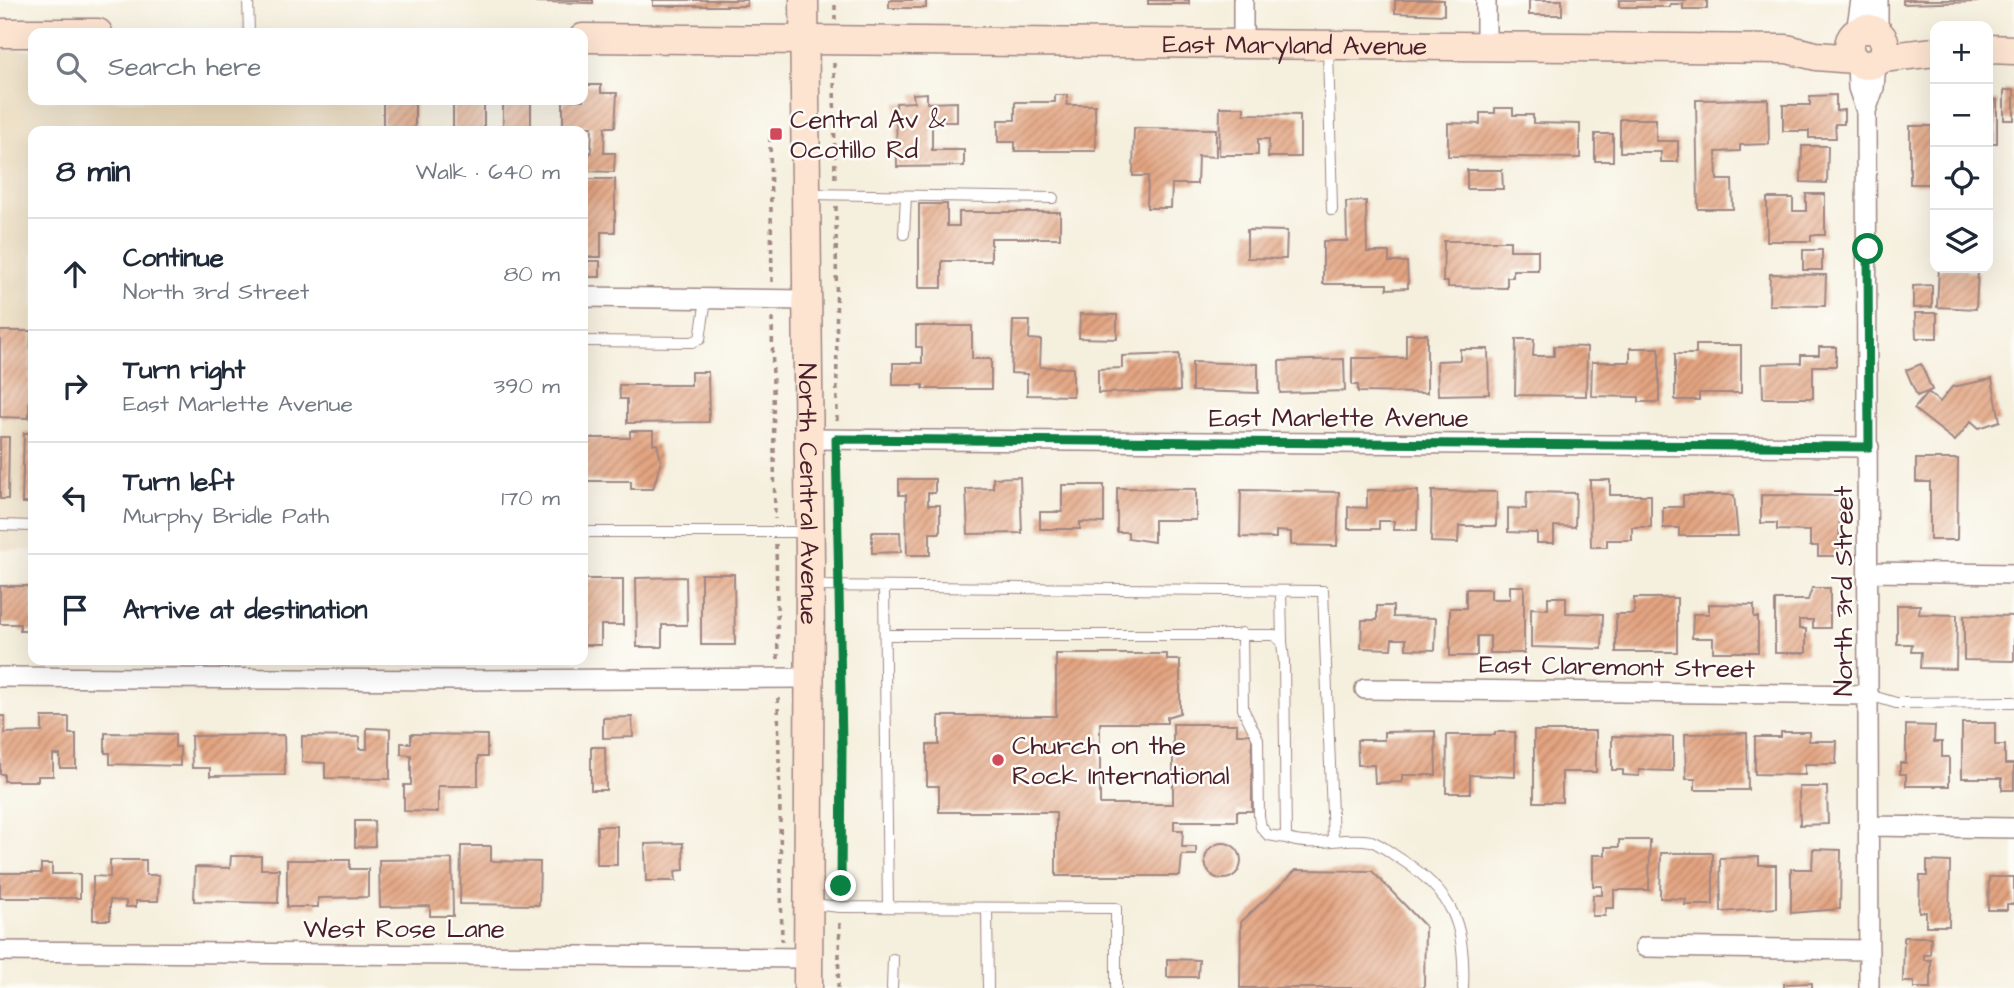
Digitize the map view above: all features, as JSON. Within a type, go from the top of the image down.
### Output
[{"type":"street","name":"North Central Avenue","points":[[804,0],[807,300],[822,439],[809,532],[808,904],[798,950],[808,988]]},
{"type":"street","points":[[1243,0],[1243,43]]},
{"type":"street","points":[[1486,0],[1486,44]]},
{"type":"street","name":"North 3rd Street","points":[[1861,0],[1867,47]]},
{"type":"street","name":"North 3rd Street","points":[[1869,988],[1870,572],[1866,111],[1858,88],[1878,0]]},
{"type":"street","points":[[0,33],[28,33]]},
{"type":"street","name":"East Maryland Avenue","points":[[588,38],[1486,44],[1787,49],[1930,45]]},
{"type":"street","name":"East Maryland Avenue","points":[[1867,47],[1930,52]]},
{"type":"street","points":[[1993,49],[2014,50]]},
{"type":"street","points":[[588,297],[807,300]]},
{"type":"street","name":"East Marlette Avenue","points":[[822,439],[1869,447]]},
{"type":"street","points":[[1870,572],[2014,573]]},
{"type":"street","points":[[0,677],[426,680],[809,678]]},
{"type":"street","name":"East Claremont Street","points":[[1364,689],[1869,695]]},
{"type":"street","points":[[1869,826],[2014,828]]},
{"type":"street","points":[[1645,947],[1869,950]]},
{"type":"street","name":"West Rose Lane","points":[[0,951],[798,950]]},
{"type":"lane","points":[[248,0],[249,28]]},
{"type":"lane","points":[[1328,43],[1332,210]]},
{"type":"lane","points":[[804,194],[1053,198]]},
{"type":"lane","points":[[904,234],[906,196]]},
{"type":"lane","points":[[588,341],[692,342],[700,339],[703,330],[706,299]]},
{"type":"lane","points":[[0,525],[28,526]]},
{"type":"lane","points":[[588,532],[809,532]]},
{"type":"lane","points":[[810,586],[1324,591],[1333,839]]},
{"type":"lane","points":[[884,587],[888,907]]},
{"type":"lane","points":[[1281,591],[1286,838]]},
{"type":"lane","points":[[1242,632],[1243,709],[1258,738],[1261,827],[1268,835],[1305,842],[1333,839],[1373,842],[1427,876],[1457,918],[1464,961],[1463,988]]},
{"type":"lane","points":[[885,635],[1268,632],[1282,642]]},
{"type":"lane","points":[[1869,695],[1896,703],[2014,702]]},
{"type":"lane","points":[[808,904],[839,907],[1116,908],[1116,988]]},
{"type":"lane","points":[[987,908],[988,988]]},
{"type":"lane","points":[[892,959],[892,988]]},
{"type":"path","points":[[835,0],[835,15]]},
{"type":"path","points":[[833,71],[836,195],[822,439],[838,586],[842,743],[838,988]]},
{"type":"path","points":[[772,282],[770,138],[780,138]]},
{"type":"path","points":[[772,318],[778,668]]},
{"type":"path","points":[[778,698],[782,941],[798,950]]},
{"type":"shaded area","points":[[0,49],[28,50],[28,105],[380,105],[380,126],[28,126],[28,550],[0,550]]},
{"type":"building","points":[[593,0],[593,3],[535,2]]},
{"type":"building","points":[[653,0],[747,0],[747,6],[653,6]]},
{"type":"building","points":[[889,0],[926,0],[926,8],[889,8]]},
{"type":"building","points":[[1148,0],[1189,0],[1189,4],[1148,4]]},
{"type":"building","points":[[1395,0],[1444,0],[1444,15],[1395,13]]},
{"type":"building","points":[[1529,0],[1562,0],[1562,15],[1529,15]]},
{"type":"building","points":[[1619,0],[1707,0],[1707,9],[1683,9],[1683,4],[1670,4],[1670,7],[1619,7]]},
{"type":"building","points":[[1903,0],[1977,0],[1977,2],[1903,4]]},
{"type":"building","points":[[588,85],[601,85],[601,93],[617,93],[615,127],[605,127],[604,153],[615,153],[614,172],[588,171],[592,127],[563,126],[563,105],[588,105]]},
{"type":"building","points":[[2004,90],[2014,90],[2014,120],[2004,120]]},
{"type":"building","points":[[927,93],[927,103],[957,102],[957,122],[932,122],[932,150],[964,150],[964,166],[897,167],[896,103],[914,102],[913,94]]},
{"type":"building","points":[[1055,95],[1067,95],[1067,105],[1095,105],[1096,151],[1015,151],[1015,142],[998,142],[998,120],[1015,120],[1015,102],[1055,102]]},
{"type":"building","points":[[1836,95],[1836,111],[1844,110],[1844,124],[1835,124],[1836,138],[1809,138],[1809,131],[1783,131],[1783,105],[1810,105],[1810,96]]},
{"type":"building","points":[[1768,99],[1769,144],[1740,145],[1740,151],[1716,152],[1717,180],[1732,180],[1733,209],[1698,209],[1696,100]]},
{"type":"building","points":[[1993,100],[1997,100],[1997,143],[1993,143]]},
{"type":"building","points":[[383,105],[415,105],[415,126],[383,126]]},
{"type":"building","points":[[453,105],[484,105],[484,126],[453,126]]},
{"type":"building","points":[[503,105],[531,105],[531,126],[503,126]]},
{"type":"building","points":[[1220,107],[1244,107],[1244,114],[1300,115],[1300,157],[1268,157],[1269,139],[1258,139],[1258,155],[1219,155]]},
{"type":"building","points":[[1495,108],[1513,108],[1513,115],[1533,115],[1533,123],[1580,124],[1580,158],[1448,156],[1448,123],[1480,124],[1480,113],[1495,113]]},
{"type":"building","points":[[1620,119],[1656,119],[1656,141],[1678,141],[1678,162],[1661,162],[1661,152],[1620,152]]},
{"type":"building","points":[[1910,126],[1930,126],[1930,184],[1910,184]]},
{"type":"building","points":[[1134,128],[1216,129],[1216,157],[1198,156],[1197,184],[1172,184],[1171,208],[1147,208],[1148,176],[1133,176]]},
{"type":"building","points":[[1595,134],[1613,134],[1613,161],[1595,161]]},
{"type":"building","points":[[1802,146],[1828,146],[1827,183],[1801,182]]},
{"type":"building","points":[[1467,170],[1502,170],[1503,189],[1467,189]]},
{"type":"building","points":[[588,179],[615,179],[615,232],[601,232],[601,257],[588,257]]},
{"type":"building","points":[[1806,194],[1825,194],[1825,235],[1811,235],[1811,241],[1767,241],[1767,198],[1793,198],[1793,211],[1806,211]]},
{"type":"building","points":[[1366,201],[1367,252],[1389,252],[1389,262],[1407,262],[1408,288],[1387,289],[1387,284],[1323,284],[1323,241],[1347,241],[1346,202]]},
{"type":"building","points":[[919,204],[947,204],[947,226],[959,226],[959,212],[1060,212],[1060,238],[991,238],[991,261],[942,261],[942,288],[919,288]]},
{"type":"building","points":[[1247,230],[1287,231],[1286,259],[1247,258]]},
{"type":"building","points":[[1444,241],[1510,241],[1510,250],[1538,250],[1538,270],[1513,270],[1513,277],[1507,277],[1507,288],[1448,287],[1448,282],[1443,282]]},
{"type":"building","points":[[1803,250],[1822,250],[1822,270],[1803,270]]},
{"type":"building","points":[[588,261],[600,261],[600,277],[588,277]]},
{"type":"building","points":[[1939,273],[1978,273],[1976,309],[1937,307]]},
{"type":"building","points":[[1770,274],[1826,275],[1825,306],[1769,305]]},
{"type":"building","points":[[1932,285],[1932,307],[1913,308],[1913,286]]},
{"type":"building","points":[[1915,313],[1937,313],[1937,338],[1916,338]]},
{"type":"building","points":[[1080,314],[1117,315],[1117,339],[1079,338]]},
{"type":"building","points":[[1013,321],[1030,321],[1029,339],[1041,340],[1040,367],[1073,368],[1073,396],[1027,395],[1027,374],[1011,373]]},
{"type":"building","points":[[916,326],[972,326],[972,359],[991,359],[991,389],[923,389],[923,385],[893,385],[893,363],[922,363],[922,347],[916,347]]},
{"type":"building","points":[[0,331],[28,331],[28,418],[0,417]]},
{"type":"building","points":[[1406,334],[1427,334],[1427,393],[1358,392],[1358,385],[1352,385],[1352,358],[1406,358]]},
{"type":"building","points":[[1516,339],[1534,339],[1533,356],[1554,356],[1554,346],[1587,347],[1586,396],[1515,395]]},
{"type":"building","points":[[1696,345],[1741,345],[1741,393],[1699,393],[1699,400],[1675,400],[1675,354],[1696,354]]},
{"type":"building","points":[[1819,347],[1836,347],[1836,366],[1813,366],[1813,398],[1763,398],[1762,364],[1801,363],[1801,355],[1819,355]]},
{"type":"building","points":[[1630,348],[1659,348],[1659,402],[1639,402],[1639,397],[1591,396],[1592,362],[1630,362]]},
{"type":"building","points":[[1460,349],[1488,349],[1489,394],[1438,395],[1437,361],[1460,360]]},
{"type":"building","points":[[1179,354],[1180,391],[1098,393],[1098,369],[1122,368],[1122,356]]},
{"type":"building","points":[[1344,359],[1345,391],[1280,393],[1279,361]]},
{"type":"building","points":[[1192,362],[1258,364],[1258,393],[1192,391]]},
{"type":"building","points":[[1921,364],[1932,390],[1917,396],[1906,370]]},
{"type":"building","points":[[691,372],[708,372],[709,422],[627,423],[627,399],[620,399],[619,385],[691,385]]},
{"type":"building","points":[[1992,379],[2000,421],[1979,428],[1971,421],[1955,441],[1914,409],[1928,392],[1940,402],[1952,387]]},
{"type":"building","points":[[630,431],[653,431],[653,444],[657,444],[661,461],[653,489],[631,489],[631,481],[588,481],[588,438],[630,438]]},
{"type":"building","points":[[24,433],[28,433],[28,503],[22,503]]},
{"type":"building","points":[[0,437],[9,437],[8,499],[0,499]]},
{"type":"building","points":[[1916,459],[1958,459],[1957,540],[1930,540],[1930,482],[1916,482]]},
{"type":"building","points":[[1020,477],[1022,533],[968,534],[966,489],[993,488],[993,478]]},
{"type":"building","points":[[899,479],[935,479],[935,493],[928,493],[928,505],[940,505],[940,533],[930,533],[930,555],[907,555],[906,495],[899,495]]},
{"type":"building","points":[[1590,480],[1610,480],[1610,495],[1651,495],[1651,527],[1632,527],[1632,540],[1607,540],[1607,547],[1591,547]]},
{"type":"building","points":[[1062,485],[1104,485],[1104,523],[1080,522],[1080,529],[1040,529],[1040,512],[1062,512]]},
{"type":"building","points":[[1117,488],[1196,489],[1196,520],[1154,520],[1154,542],[1128,538],[1128,532],[1117,532]]},
{"type":"building","points":[[1241,490],[1339,492],[1337,546],[1291,545],[1291,532],[1276,531],[1276,538],[1240,537]]},
{"type":"building","points":[[1367,490],[1418,491],[1417,530],[1393,530],[1394,521],[1379,521],[1379,529],[1348,529],[1348,507],[1367,508]]},
{"type":"building","points":[[1432,491],[1497,492],[1496,526],[1459,526],[1458,543],[1431,542]]},
{"type":"building","points":[[1527,492],[1576,493],[1575,527],[1554,526],[1554,543],[1537,543],[1537,533],[1508,532],[1508,508],[1526,509]]},
{"type":"building","points":[[1683,495],[1734,495],[1738,536],[1679,536],[1679,528],[1663,528],[1663,507],[1683,507]]},
{"type":"building","points":[[1761,495],[1840,496],[1839,556],[1818,556],[1818,546],[1810,546],[1810,531],[1777,530],[1777,523],[1761,523]]},
{"type":"building","points":[[872,532],[900,532],[901,552],[872,553]]},
{"type":"building","points":[[701,574],[734,574],[735,645],[701,645]]},
{"type":"building","points":[[686,577],[687,625],[662,625],[662,647],[637,647],[636,578]]},
{"type":"building","points":[[588,579],[623,579],[623,625],[601,625],[601,645],[588,645]]},
{"type":"building","points":[[0,586],[28,586],[28,631],[20,631],[20,624],[0,624]]},
{"type":"building","points":[[1510,586],[1524,586],[1524,653],[1490,653],[1490,636],[1477,636],[1477,656],[1450,656],[1450,608],[1466,608],[1466,589],[1491,589],[1491,599],[1510,599]]},
{"type":"building","points":[[1812,588],[1830,588],[1830,628],[1813,628],[1813,620],[1799,620],[1799,629],[1806,629],[1806,653],[1775,653],[1775,600],[1808,600]]},
{"type":"building","points":[[1548,597],[1566,597],[1566,613],[1603,614],[1602,649],[1531,647],[1531,608],[1548,609]]},
{"type":"building","points":[[1634,598],[1677,598],[1677,652],[1616,652],[1616,614],[1634,614]]},
{"type":"building","points":[[1709,604],[1754,605],[1754,617],[1758,617],[1758,652],[1713,652],[1713,638],[1692,638],[1693,614],[1709,614]]},
{"type":"building","points":[[1897,605],[1920,605],[1919,614],[1957,615],[1956,669],[1920,668],[1921,652],[1911,652],[1912,644],[1897,644]]},
{"type":"building","points":[[1377,606],[1393,606],[1393,617],[1436,618],[1435,650],[1406,649],[1406,639],[1392,639],[1391,649],[1361,648],[1362,620],[1377,620]]},
{"type":"building","points":[[1964,615],[2014,616],[2014,661],[1964,660]]},
{"type":"building","points":[[1056,654],[1167,654],[1167,660],[1180,660],[1180,713],[1167,717],[1167,723],[1100,723],[1100,804],[1173,804],[1173,724],[1237,724],[1237,734],[1252,734],[1252,811],[1237,811],[1237,821],[1174,821],[1174,830],[1183,830],[1182,847],[1196,847],[1196,855],[1182,855],[1180,876],[1056,876],[1056,812],[939,812],[939,786],[927,786],[927,745],[939,745],[939,716],[1056,716]]},
{"type":"building","points":[[0,716],[5,716],[5,733],[42,732],[42,717],[69,717],[69,734],[76,734],[76,768],[60,768],[60,755],[53,755],[53,776],[38,776],[38,781],[4,781],[4,774],[0,774]]},
{"type":"building","points":[[632,717],[633,737],[603,738],[603,718]]},
{"type":"building","points":[[1962,723],[1995,723],[1995,745],[2005,745],[2005,764],[2014,764],[2014,790],[2002,790],[2002,778],[1962,778]]},
{"type":"building","points":[[1906,725],[1935,726],[1934,742],[1942,742],[1942,757],[1949,757],[1949,786],[1906,786],[1906,774],[1900,774],[1900,763],[1906,763]]},
{"type":"building","points":[[367,728],[390,729],[390,779],[325,778],[325,763],[302,762],[302,736],[360,737],[359,749],[367,749]]},
{"type":"building","points":[[1435,731],[1436,775],[1402,775],[1402,782],[1375,783],[1374,765],[1358,765],[1357,740],[1384,740],[1384,732]]},
{"type":"building","points":[[1534,731],[1596,731],[1596,772],[1562,772],[1562,802],[1534,802]]},
{"type":"building","points":[[1495,732],[1515,732],[1515,777],[1470,775],[1470,793],[1446,793],[1447,735],[1495,735]]},
{"type":"building","points":[[1781,732],[1809,732],[1809,741],[1837,741],[1836,764],[1805,764],[1805,775],[1755,774],[1755,737],[1781,737]]},
{"type":"building","points":[[105,733],[175,734],[175,747],[180,747],[180,766],[110,764],[110,753],[105,753]]},
{"type":"building","points":[[1747,733],[1748,790],[1695,790],[1695,779],[1686,779],[1685,734]]},
{"type":"building","points":[[411,734],[487,735],[487,757],[478,757],[478,786],[438,786],[438,812],[404,811],[404,785],[411,785],[411,755],[401,754],[401,743],[411,743]]},
{"type":"building","points":[[284,735],[285,775],[210,776],[210,768],[192,768],[191,736]]},
{"type":"building","points":[[1612,736],[1673,737],[1673,771],[1639,770],[1639,776],[1623,775],[1623,770],[1612,770]]},
{"type":"building","points":[[591,747],[605,747],[606,790],[591,790]]},
{"type":"building","points":[[1799,787],[1827,787],[1828,824],[1800,825]]},
{"type":"building","points":[[355,821],[374,821],[375,846],[355,847]]},
{"type":"building","points":[[597,826],[617,826],[617,865],[597,865]]},
{"type":"building","points":[[1619,840],[1650,840],[1649,890],[1614,890],[1614,908],[1606,908],[1605,916],[1592,916],[1593,895],[1602,895],[1602,886],[1593,886],[1593,855],[1605,855],[1605,847],[1619,847]]},
{"type":"building","points":[[683,843],[684,870],[675,871],[676,881],[646,881],[645,844]]},
{"type":"building","points":[[1223,843],[1236,848],[1241,861],[1236,874],[1223,879],[1210,874],[1205,861],[1210,848]]},
{"type":"building","points":[[461,846],[491,846],[491,861],[540,862],[539,905],[460,904]]},
{"type":"building","points":[[1813,849],[1841,850],[1840,909],[1791,913],[1791,869],[1812,869]]},
{"type":"building","points":[[1661,853],[1713,853],[1713,905],[1685,905],[1686,899],[1660,898]]},
{"type":"building","points":[[231,856],[261,856],[261,869],[279,869],[278,903],[194,901],[195,867],[230,868]]},
{"type":"building","points":[[1759,857],[1759,865],[1776,865],[1776,908],[1721,912],[1720,858]]},
{"type":"building","points":[[452,859],[453,916],[430,916],[430,906],[380,907],[379,860]]},
{"type":"building","points":[[110,860],[146,860],[146,875],[159,875],[158,901],[136,901],[136,907],[126,907],[126,901],[110,900],[110,920],[93,920],[93,876],[110,877]]},
{"type":"building","points":[[287,860],[350,860],[350,869],[368,869],[368,897],[318,898],[318,907],[287,907]]},
{"type":"building","points":[[1927,861],[1950,862],[1949,926],[1926,926],[1926,912],[1919,912],[1920,876],[1927,876]]},
{"type":"building","points":[[41,864],[52,864],[52,874],[80,874],[80,898],[0,898],[0,873],[41,873]]},
{"type":"building","points":[[1296,870],[1372,871],[1425,926],[1424,988],[1240,988],[1241,922]]},
{"type":"building","points":[[1989,877],[2014,877],[2014,904],[2007,904],[2007,910],[1988,910]]},
{"type":"building","points":[[1904,937],[1931,937],[1930,955],[1924,955],[1924,960],[1931,960],[1931,988],[1914,988],[1914,982],[1903,982]]},
{"type":"building","points":[[1167,959],[1199,960],[1198,977],[1167,977]]},
{"type":"building","points":[[1812,983],[1812,988],[1784,988],[1784,984]]},
{"type":"place","name":"Central Av & Ocotillo Rd","points":[[776,134]]},
{"type":"place","name":"Church on the Rock International","points":[[998,760]]},
{"type":"route","points":[[841,886],[842,743],[836,439],[1869,447],[1868,249]]}]
